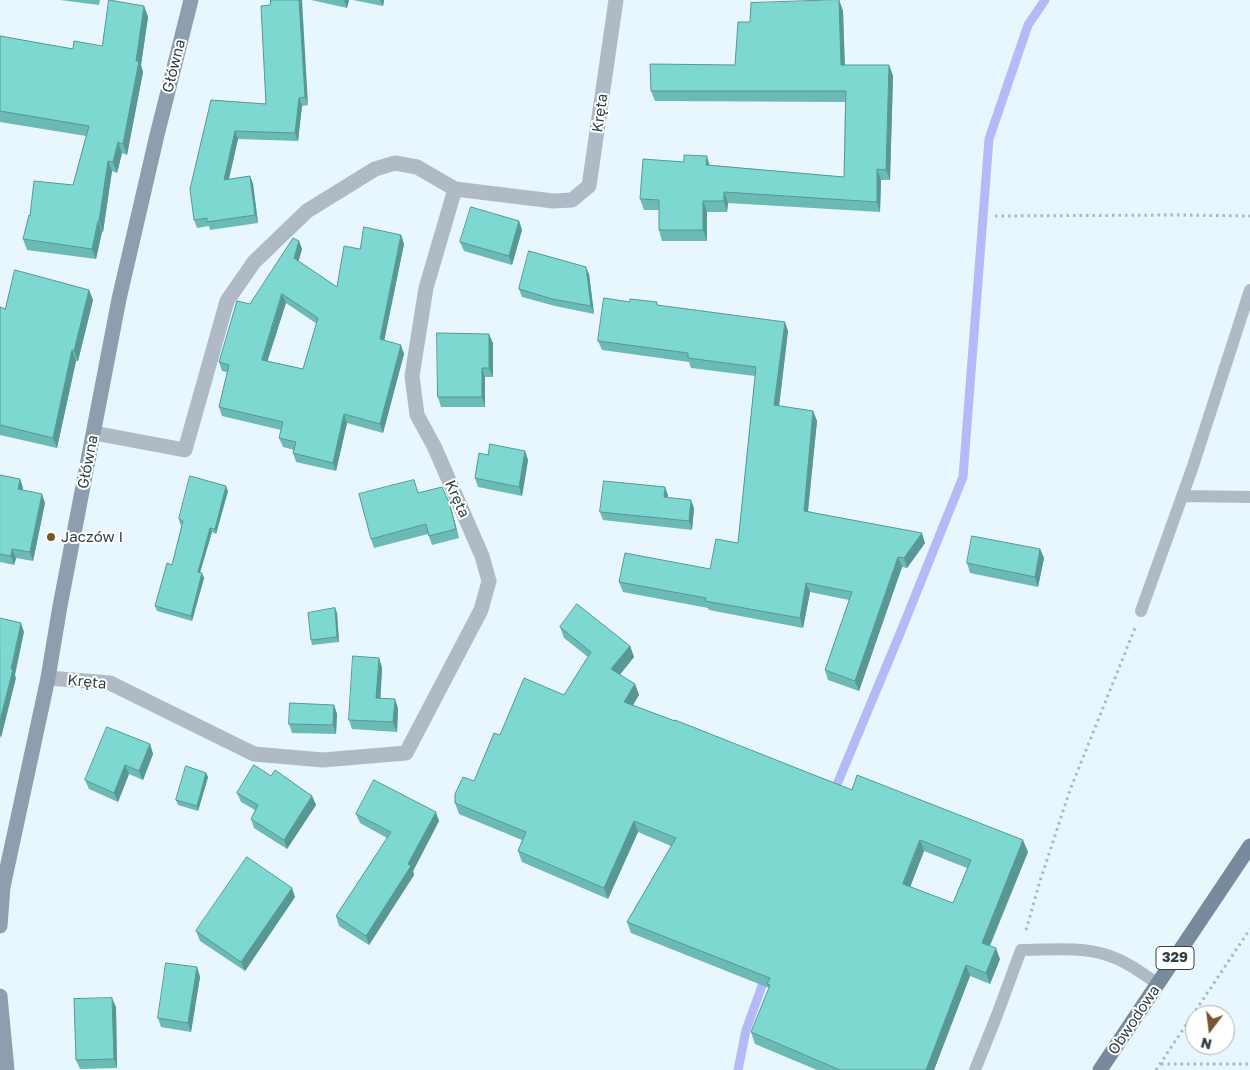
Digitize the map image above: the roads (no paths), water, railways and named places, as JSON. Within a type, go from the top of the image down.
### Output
[{"type":"main road","name":"Obwodowa","points":[[1100,1070],[1250,846]]},
{"type":"street","name":"Główna","points":[[0,926],[3,887],[48,678],[119,299],[191,0]]},
{"type":"street","name":"Kręta","points":[[48,678],[110,683],[254,754],[323,760],[406,753],[481,610],[488,581],[482,556],[434,446],[417,415],[412,376],[426,288],[455,188],[553,201],[572,200],[589,186],[616,0]]},
{"type":"street","points":[[94,433],[184,450],[227,301],[254,262],[307,211],[375,169],[395,163],[417,166],[455,188]]},
{"type":"street","points":[[0,996],[7,1070]]},
{"type":"lane","points":[[1141,611],[1183,496],[1250,290]]},
{"type":"lane","points":[[1183,496],[1250,498]]},
{"type":"lane","points":[[976,1070],[1021,950],[1081,950],[1105,954],[1131,965],[1158,984]]},
{"type":"waterway","points":[[833,794],[963,477],[989,139],[1028,25],[1045,0]]},
{"type":"waterway","points":[[738,1070],[746,1030],[766,975]]},
{"type":"place","name":"Jaczów I","points":[[51,537]]}]
